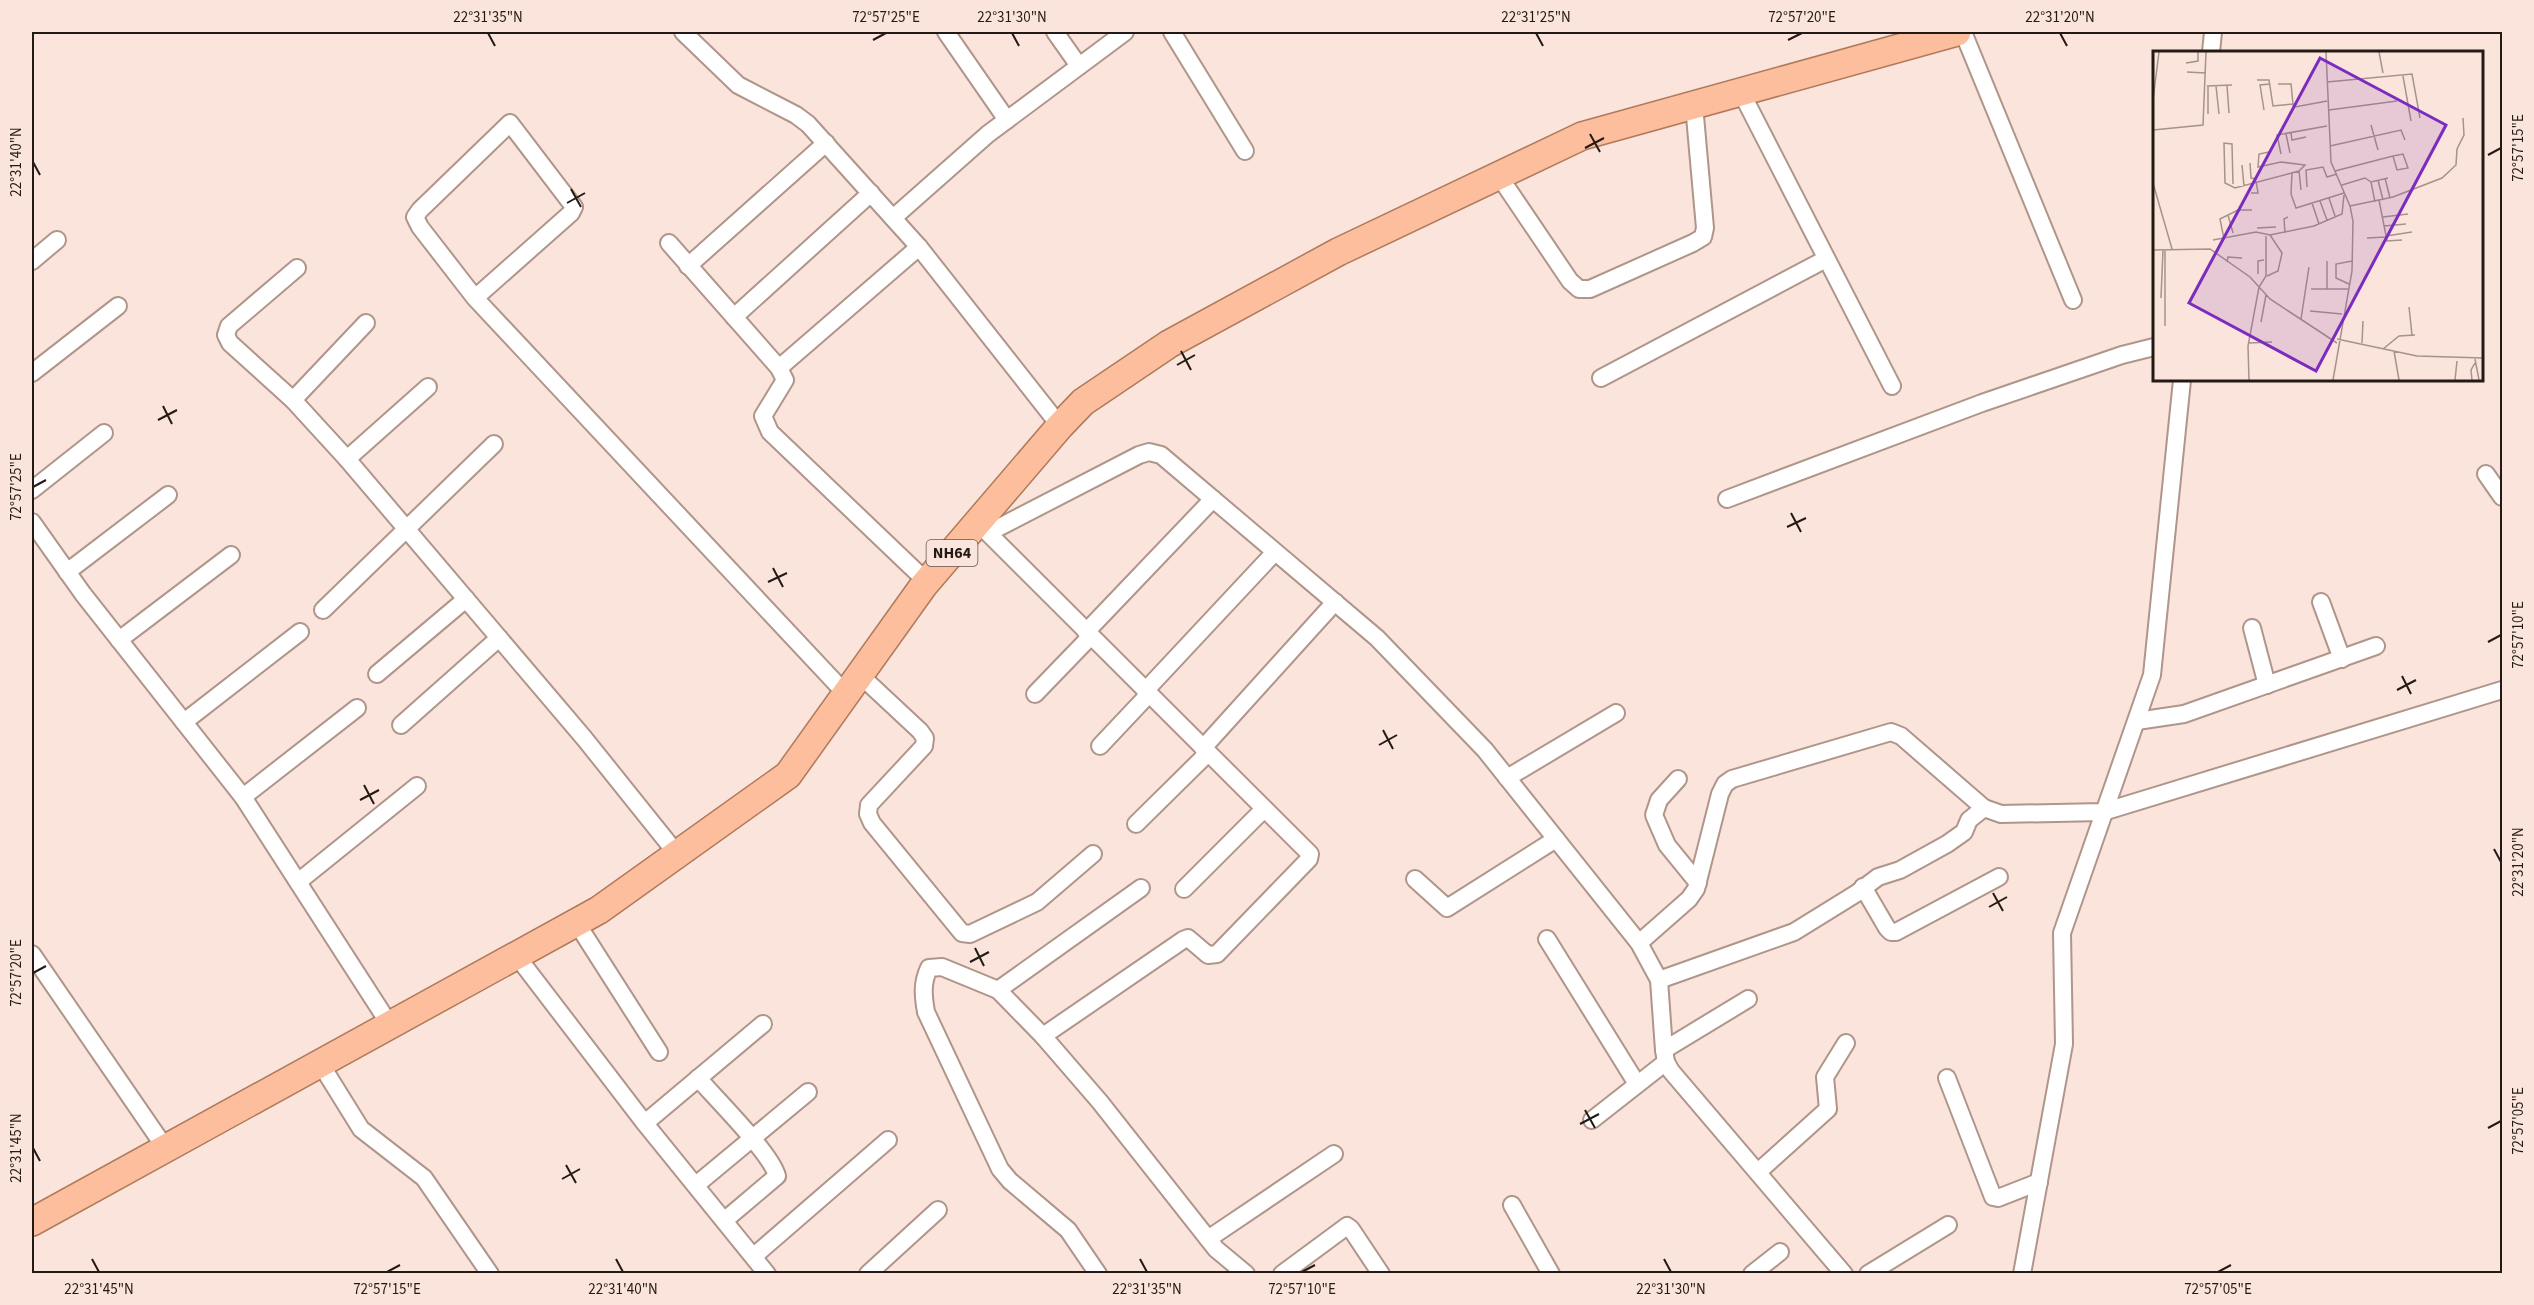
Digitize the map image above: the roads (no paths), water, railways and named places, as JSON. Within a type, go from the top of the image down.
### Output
[{"type":"highway","name":"NH64","points":[[32,1222],[599,910],[788,775],[927,582],[983,528],[1060,426],[1083,402],[1169,344],[1338,252],[1582,136],[1957,32]]},
{"type":"street","points":[[683,32],[738,85],[796,115],[826,144],[920,248],[1060,426]]},
{"type":"street","points":[[946,32],[1007,120]]},
{"type":"street","points":[[1055,32],[1079,66]]},
{"type":"street","points":[[893,218],[1007,120],[1125,32]]},
{"type":"street","points":[[1172,32],[1245,151]]},
{"type":"street","points":[[1963,32],[2073,300]]},
{"type":"street","points":[[2211,51],[2213,32]]},
{"type":"street","points":[[1741,92],[1892,386]]},
{"type":"street","points":[[1499,176],[1569,281],[1579,289],[1590,289],[1703,237],[1705,228],[1694,105]]},
{"type":"street","points":[[475,298],[571,213],[574,207],[510,123],[415,217],[420,227],[475,298],[853,684],[920,731],[926,738],[924,746],[869,805],[868,814],[962,933],[970,934],[1028,907],[1093,854]]},
{"type":"street","points":[[688,266],[826,144]]},
{"type":"street","points":[[734,316],[871,194]]},
{"type":"street","points":[[32,261],[57,240]]},
{"type":"street","points":[[669,243],[779,368],[785,380],[763,416],[770,432],[927,582]]},
{"type":"street","points":[[779,368],[920,248]]},
{"type":"street","points":[[1601,378],[1826,259]]},
{"type":"street","points":[[297,268],[229,326],[226,334],[230,343],[293,400],[347,459],[584,738],[677,854]]},
{"type":"street","points":[[32,374],[118,306]]},
{"type":"street","points":[[293,400],[366,322]]},
{"type":"street","points":[[1727,499],[1982,403],[2122,355],[2153,347]]},
{"type":"street","points":[[2022,1274],[2064,1044],[2062,933],[2152,675],[2182,381]]},
{"type":"street","points":[[347,459],[428,387]]},
{"type":"street","points":[[32,490],[104,433]]},
{"type":"street","points":[[323,610],[405,528],[495,444]]},
{"type":"street","points":[[1043,1036],[1183,940],[1188,938],[1208,955],[1216,954],[1309,859],[1310,854],[983,528],[1139,455],[1149,453],[1161,455],[1390,651],[1473,736],[1639,943],[1659,980],[1665,1056],[1844,1274]]},
{"type":"street","points":[[2486,474],[2502,497]]},
{"type":"street","points":[[67,572],[168,495]]},
{"type":"street","points":[[1035,694],[1213,499]]},
{"type":"street","points":[[32,522],[119,640],[243,797],[390,1025]]},
{"type":"street","points":[[1100,746],[1275,552]]},
{"type":"street","points":[[119,640],[231,555]]},
{"type":"street","points":[[378,674],[466,599]]},
{"type":"street","points":[[1136,824],[1205,751],[1335,602]]},
{"type":"street","points":[[2321,603],[2342,658]]},
{"type":"street","points":[[2252,628],[2267,684]]},
{"type":"street","points":[[184,722],[300,632]]},
{"type":"street","points":[[401,725],[499,638]]},
{"type":"street","points":[[2137,721],[2184,714],[2376,646]]},
{"type":"street","points":[[1639,943],[1689,899],[1698,883],[1725,784],[1732,779],[1881,733],[1891,732],[1901,736],[1984,808],[2001,814],[2103,812],[2502,690]]},
{"type":"street","points":[[243,797],[357,708]]},
{"type":"street","points":[[1507,778],[1616,713]]},
{"type":"street","points":[[1678,779],[1659,800],[1654,815],[1667,845],[1698,883]]},
{"type":"street","points":[[298,882],[417,786]]},
{"type":"street","points":[[1659,980],[1783,937],[1857,893],[1878,877],[1900,870],[1947,844],[1964,832],[1969,820],[1984,808]]},
{"type":"street","points":[[1184,889],[1264,809]]},
{"type":"street","points":[[1415,879],[1441,906],[1447,908],[1556,839]]},
{"type":"street","points":[[1863,887],[1887,928],[1891,932],[1896,932],[1999,878]]},
{"type":"street","points":[[998,990],[1141,888]]},
{"type":"street","points":[[576,922],[659,1052]]},
{"type":"street","points":[[1547,939],[1637,1084]]},
{"type":"street","points":[[32,954],[166,1149]]},
{"type":"street","points":[[516,955],[645,1123],[767,1274]]},
{"type":"street","points":[[1098,1274],[1068,1230],[1010,1181],[1000,1169],[926,1012],[923,996],[924,979],[929,968],[942,967],[998,990],[1043,1036],[1100,1102],[1231,1267],[1246,1274]]},
{"type":"street","points":[[1592,1120],[1637,1084],[1665,1056],[1748,999]]},
{"type":"street","points":[[645,1123],[763,1024]]},
{"type":"street","points":[[1758,1172],[1828,1109],[1825,1077],[1846,1043]]},
{"type":"street","points":[[320,1063],[361,1129],[424,1178],[490,1274]]},
{"type":"street","points":[[698,1078],[752,1138],[776,1169],[777,1176],[725,1220]]},
{"type":"street","points":[[1947,1078],[1993,1197],[1998,1198],[2039,1182]]},
{"type":"street","points":[[696,1185],[808,1092]]},
{"type":"street","points":[[754,1256],[888,1140]]},
{"type":"street","points":[[1208,1239],[1334,1154]]},
{"type":"street","points":[[1512,1205],[1551,1274]]},
{"type":"street","points":[[868,1274],[938,1210]]},
{"type":"street","points":[[1868,1274],[1948,1225]]},
{"type":"street","points":[[1282,1274],[1347,1226],[1381,1274]]},
{"type":"street","points":[[1752,1274],[1780,1252]]}]
